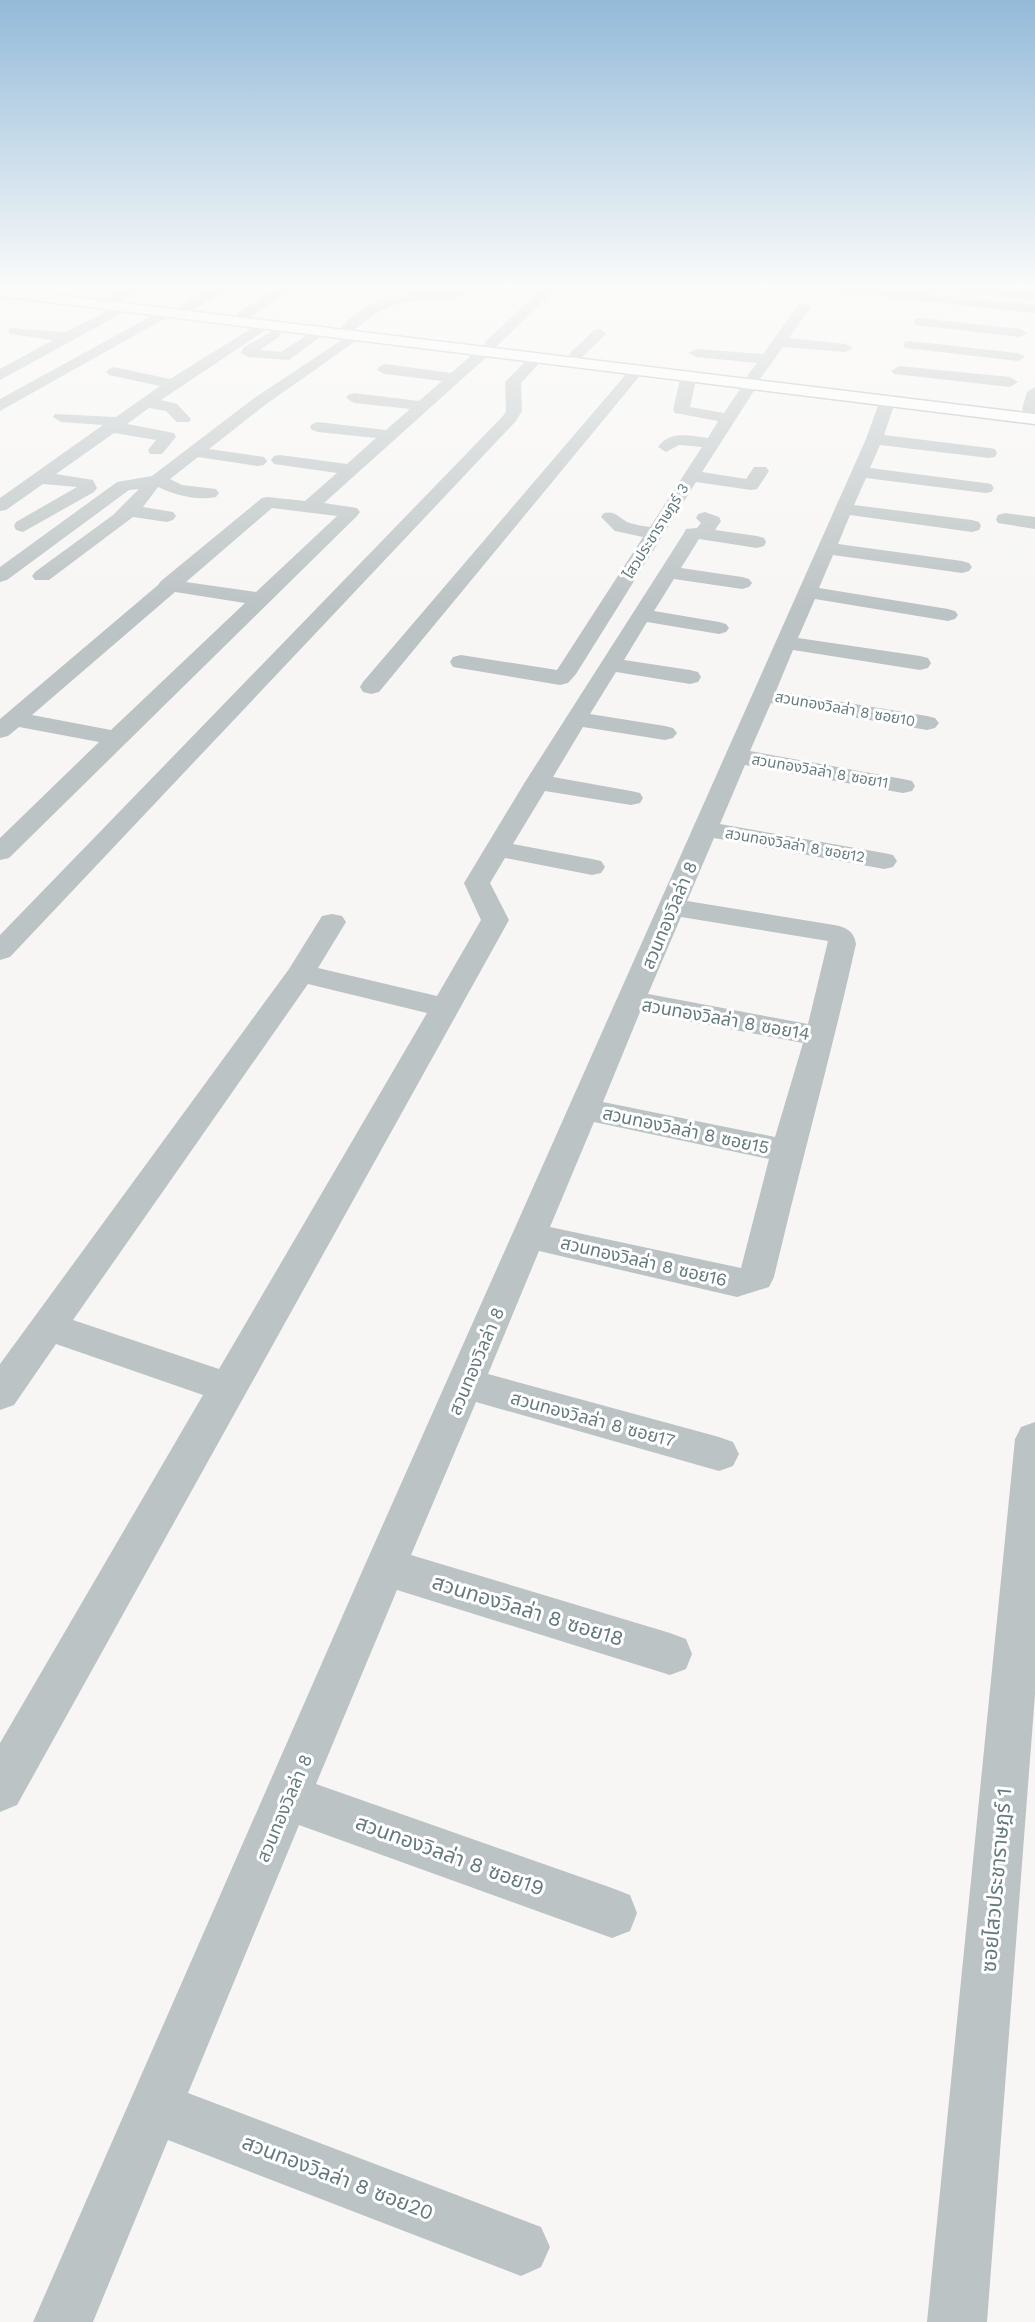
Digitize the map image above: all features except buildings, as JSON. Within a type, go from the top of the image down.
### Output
[{"type":"main road","points":[[910,391],[1033,413]]},
{"type":"street","points":[[0,406],[26,391]]},
{"type":"street","points":[[0,506],[163,391]]},
{"type":"street","points":[[42,576],[130,511],[154,482],[273,391]]},
{"type":"street","points":[[309,507],[439,391]]},
{"type":"street","points":[[0,951],[510,418],[514,411],[513,391]]},
{"type":"street","points":[[371,687],[619,391]]},
{"type":"street","points":[[685,391],[681,410],[728,418]]},
{"type":"street","name":"ไสวประชาราษฎร์ 3","points":[[461,662],[560,678],[745,391]]},
{"type":"street","name":"สวนทองวิลล่า 8","points":[[63,2322],[289,1798],[385,1567],[874,439],[890,391]]},
{"type":"street","points":[[1033,413],[1035,392]]},
{"type":"street","points":[[354,398],[421,406]]},
{"type":"street","points":[[147,403],[172,407],[178,410],[183,419]]},
{"type":"street","points":[[242,415],[262,418]]},
{"type":"street","points":[[61,417],[116,425],[168,437],[156,450]]},
{"type":"street","points":[[318,427],[390,435]]},
{"type":"street","points":[[73,435],[98,437]]},
{"type":"street","points":[[874,439],[989,453]]},
{"type":"street","points":[[666,447],[676,440],[712,443]]},
{"type":"street","points":[[196,452],[258,461]]},
{"type":"street","points":[[280,460],[351,470]]},
{"type":"street","points":[[859,472],[985,488]]},
{"type":"street","points":[[691,476],[755,478],[741,502]]},
{"type":"street","points":[[22,526],[88,488],[87,484],[81,482],[40,478]]},
{"type":"street","points":[[0,576],[123,486],[154,482],[178,490],[210,493]]},
{"type":"street","points":[[0,852],[351,512],[246,498]]},
{"type":"street","points":[[7,725],[168,585],[268,502]]},
{"type":"street","points":[[844,508],[972,526]]},
{"type":"street","points":[[130,511],[167,516]]},
{"type":"street","points":[[668,513],[712,521],[702,534]]},
{"type":"street","points":[[610,517],[622,527],[653,533]]},
{"type":"street","points":[[1005,519],[1035,523]]},
{"type":"street","points":[[0,1788],[495,920],[491,910],[479,895],[477,883],[537,782],[693,533],[757,542]]},
{"type":"street","points":[[826,548],[962,567]]},
{"type":"street","points":[[669,572],[742,583]]},
{"type":"street","points":[[168,585],[260,599]]},
{"type":"street","points":[[808,592],[948,615]]},
{"type":"street","points":[[641,615],[718,628]]},
{"type":"street","points":[[786,642],[920,663]]},
{"type":"street","points":[[611,665],[690,677]]},
{"type":"street","name":"สวนทองวิลล่า 8 ซอย10","points":[[764,695],[927,723]]},
{"type":"street","points":[[576,719],[665,734]]},
{"type":"street","points":[[7,725],[116,738]]},
{"type":"street","name":"สวนทองวิลล่า 8 ซอย11","points":[[737,756],[903,786]]},
{"type":"street","points":[[537,782],[631,798]]},
{"type":"street","name":"สวนทองวิลล่า 8 ซอย12","points":[[705,829],[884,861]]},
{"type":"street","points":[[497,849],[592,867]]},
{"type":"street","points":[[672,907],[834,933],[841,938],[842,944],[820,1036],[787,1151]]},
{"type":"street","points":[[0,1394],[301,973],[332,922]]},
{"type":"street","points":[[301,973],[445,1008]]},
{"type":"street","name":"สวนทองวิลล่า 8 ซอย14","points":[[632,1001],[820,1036]]},
{"type":"street","name":"สวนทองวิลล่า 8 ซอย15","points":[[585,1109],[787,1151]]},
{"type":"street","name":"สวนทองวิลล่า 8 ซอย16","points":[[530,1236],[737,1282],[756,1277],[787,1151]]},
{"type":"street","points":[[47,1326],[228,1388]]},
{"type":"street","name":"สวนทองวิลล่า 8 ซอย17","points":[[466,1384],[719,1454]]},
{"type":"street","name":"ซอยไสวประชาราษฎร์ 1","points":[[957,2322],[1035,1439]]},
{"type":"street","name":"สวนทองวิลล่า 8 ซอย18","points":[[385,1567],[670,1653]]},
{"type":"street","name":"สวนทองวิลล่า 8 ซอย19","points":[[289,1798],[612,1913]]},
{"type":"street","name":"สวนทองวิลล่า 8 ซอย20","points":[[156,2108],[521,2247]]}]
